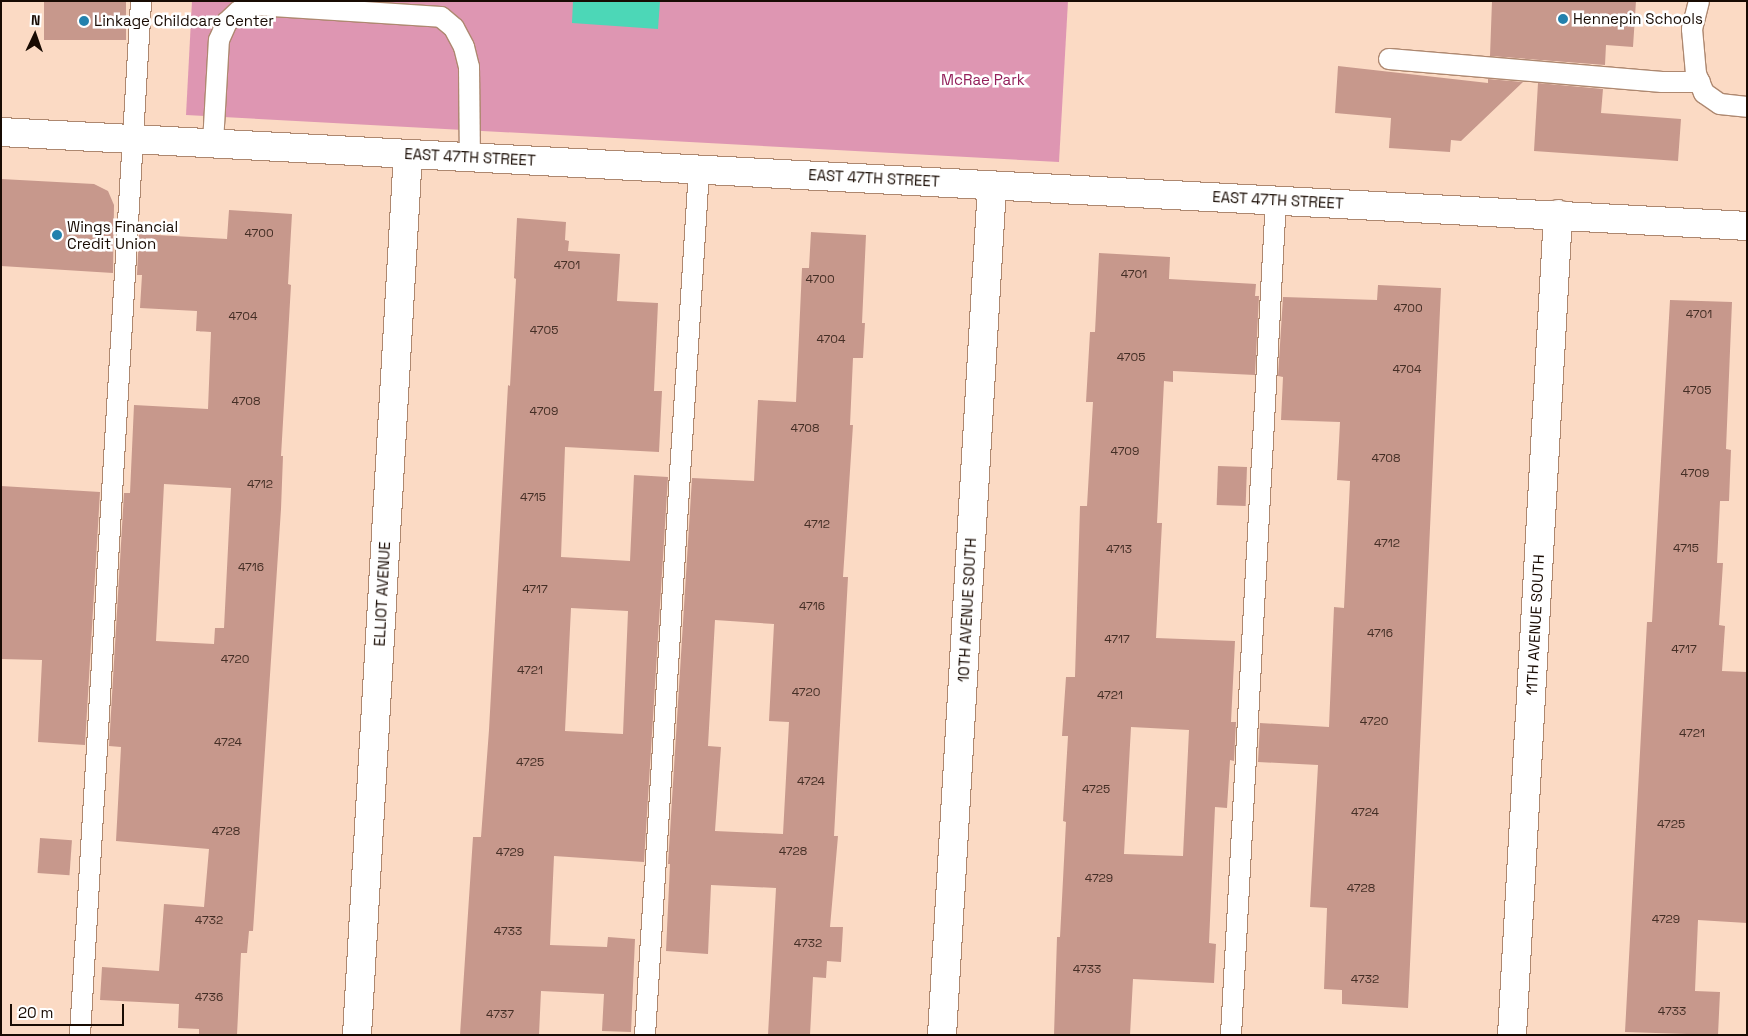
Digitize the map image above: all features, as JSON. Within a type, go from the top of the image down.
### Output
[{"type":"street","name":"EAST 47TH STREET","points":[[1,132],[1558,214],[1747,226]]},
{"type":"street","name":"ELLIOT AVENUE","points":[[357,1035],[408,154]]},
{"type":"street","name":"10TH AVENUE SOUTH","points":[[942,1035],[992,185]]},
{"type":"street","name":"11TH AVENUE SOUTH","points":[[1512,1035],[1558,214]]},
{"type":"lane","points":[[80,1035],[141,1]]},
{"type":"lane","points":[[1699,1],[1692,28],[1692,52],[1704,93],[1720,104],[1747,107]]},
{"type":"lane","points":[[213,143],[218,40],[227,22],[239,11],[257,5],[441,17],[454,28],[464,47],[469,67],[470,158]]},
{"type":"lane","points":[[1389,59],[1662,82],[1700,82]]},
{"type":"lane","points":[[645,1035],[699,169]]},
{"type":"lane","points":[[1231,1035],[1276,200]]},
{"type":"green space","name":"McRae Park","points":[[192,1],[1068,1],[1059,162],[186,115]]},
{"type":"water","points":[[573,1],[660,1],[658,29],[572,23]]},
{"type":"building","name":"Linkage Childcare Center","points":[[44,1],[126,1],[126,40],[44,40]]},
{"type":"building","name":"Hennepin Schools","points":[[1492,1],[1636,1],[1633,47],[1606,45],[1605,65],[1490,56]]},
{"type":"building","points":[[1338,66],[1488,83],[1488,79],[1523,82],[1461,141],[1451,140],[1450,152],[1389,148],[1391,118],[1335,113]]},
{"type":"building","points":[[1538,83],[1603,89],[1601,113],[1681,119],[1678,161],[1534,151]]},
{"type":"building","name":"Wings Financial Credit Union","points":[[1,179],[94,184],[108,191],[114,205],[113,273],[1,266]]},
{"type":"building","points":[[229,210],[292,214],[288,284],[291,285],[281,456],[283,456],[281,509],[253,931],[249,931],[247,953],[241,953],[237,1035],[199,1035],[199,1029],[178,1028],[179,1004],[100,1000],[102,967],[159,971],[164,904],[204,907],[209,849],[116,841],[121,747],[109,746],[124,493],[130,493],[134,405],[208,409],[211,332],[196,331],[197,311],[140,308],[142,275],[137,275],[139,234],[227,239]],"holes":[[[164,484],[231,488],[224,628],[215,628],[214,644],[156,641]]]},
{"type":"building","points":[[517,218],[566,222],[565,240],[569,241],[568,251],[620,254],[617,301],[658,303],[654,391],[662,391],[659,452],[565,447],[561,557],[630,561],[634,475],[668,477],[644,862],[554,856],[550,945],[607,947],[608,937],[635,939],[631,1032],[602,1031],[604,994],[541,991],[539,1035],[460,1035],[473,837],[481,837],[489,730],[508,385],[510,386],[516,279],[514,278]],"holes":[[[571,608],[628,611],[623,734],[565,731]]]},
{"type":"building","points":[[811,232],[866,235],[862,323],[865,323],[863,358],[853,358],[850,425],[853,425],[843,577],[848,577],[834,836],[838,836],[830,927],[843,927],[841,962],[827,961],[826,978],[813,977],[810,1035],[768,1035],[776,888],[711,885],[708,954],[666,951],[670,864],[668,864],[692,478],[754,481],[758,400],[796,402],[802,268],[809,268]],"holes":[[[715,620],[774,624],[769,721],[789,722],[783,834],[715,831],[721,747],[708,746]]]},
{"type":"building","points":[[1099,253],[1170,257],[1169,279],[1256,284],[1255,296],[1259,296],[1255,375],[1173,371],[1173,382],[1164,381],[1157,523],[1162,523],[1156,638],[1235,641],[1231,722],[1236,722],[1234,761],[1230,760],[1227,808],[1215,807],[1209,943],[1216,944],[1214,983],[1133,979],[1130,1035],[1054,1035],[1057,937],[1060,937],[1066,822],[1063,821],[1068,736],[1062,736],[1066,677],[1075,677],[1080,506],[1087,506],[1093,402],[1086,402],[1090,332],[1095,332]],"holes":[[[1131,727],[1189,730],[1183,856],[1124,854]]]},
{"type":"building","points":[[1378,285],[1441,288],[1408,1008],[1342,1004],[1342,990],[1324,989],[1327,908],[1310,907],[1318,765],[1258,762],[1260,723],[1329,727],[1334,607],[1344,608],[1350,481],[1337,480],[1340,422],[1281,420],[1283,377],[1278,376],[1283,297],[1377,300]]},
{"type":"building","points":[[1670,300],[1732,302],[1726,449],[1731,450],[1729,501],[1720,501],[1717,563],[1723,563],[1719,625],[1725,626],[1722,671],[1747,672],[1747,923],[1698,920],[1695,991],[1720,992],[1718,1035],[1625,1032],[1647,622],[1652,622]]},
{"type":"building","points":[[1218,466],[1247,467],[1246,506],[1217,505]]},
{"type":"building","points":[[1,486],[100,492],[85,745],[38,742],[42,660],[1,659]]},
{"type":"building","points":[[40,838],[72,840],[69,875],[38,873]]},
{"type":"place","name":"Hennepin Schools","points":[[1563,19]]},
{"type":"place","name":"Linkage Childcare Center","points":[[84,21]]},
{"type":"place","name":"Wings Financial Credit Union","points":[[57,235]]}]
